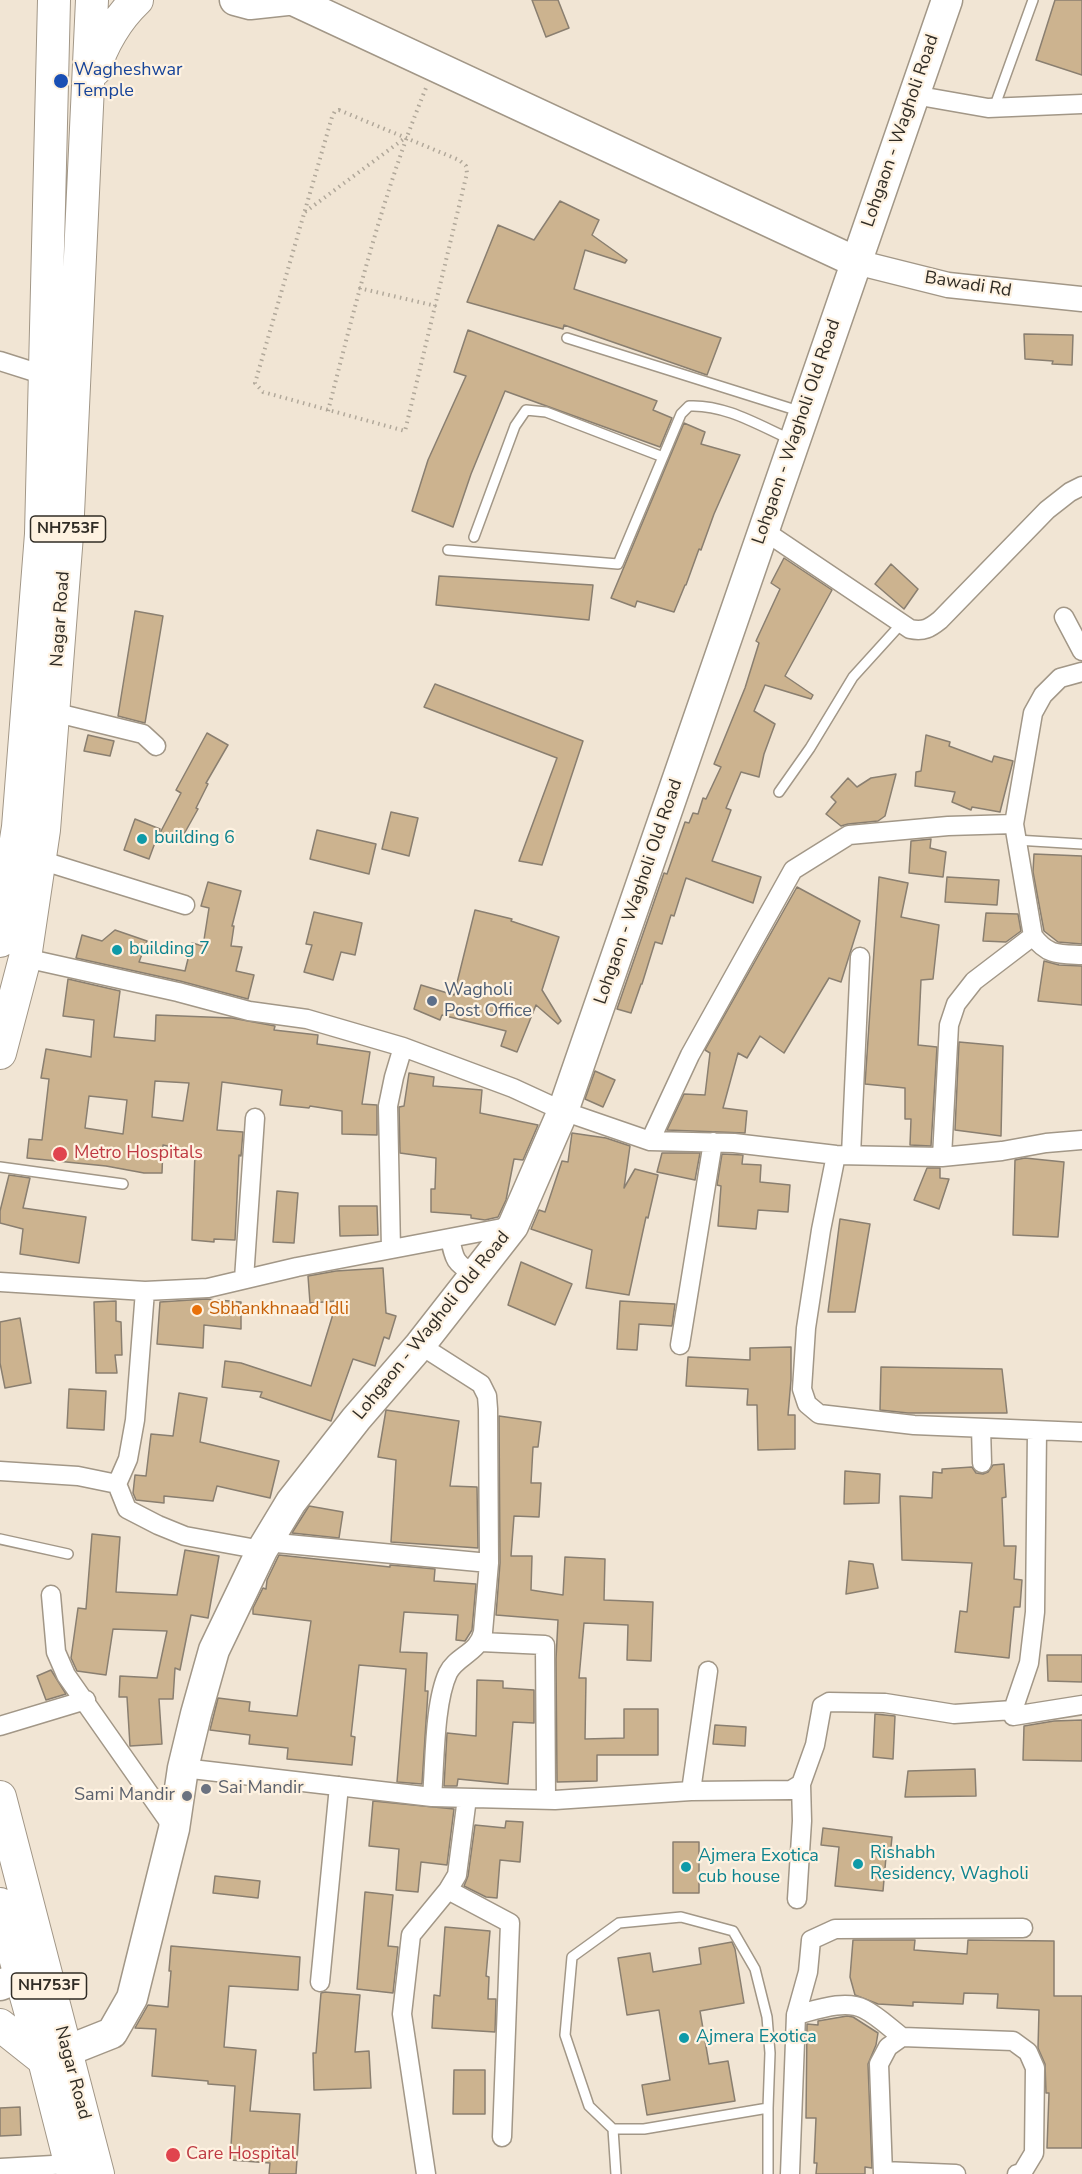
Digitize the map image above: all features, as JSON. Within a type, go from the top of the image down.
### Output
[{"type":"highway","name":"Nagar Road","points":[[0,1053],[12,950],[18,827],[41,534],[54,0]]},
{"type":"highway","name":"Nagar Road","points":[[12,950],[40,860],[44,830],[67,535],[92,0]]},
{"type":"highway","points":[[86,109],[98,59],[122,17],[137,0]]},
{"type":"highway","name":"Nagar Road","points":[[0,1797],[19,1965]]},
{"type":"highway","name":"Nagar Road","points":[[0,1904],[19,1965],[55,2056],[80,2170]]},
{"type":"highway","points":[[0,2025],[55,2056]]},
{"type":"main road","points":[[235,0],[250,4],[287,0]]},
{"type":"main road","points":[[293,0],[856,262]]},
{"type":"main road","name":"Lohgaon - Wagholi Road","points":[[856,262],[947,0]]},
{"type":"main road","name":"Lohgaon - Wagholi Old Road","points":[[55,2056],[112,2033],[132,1998],[174,1829],[183,1768],[214,1650],[264,1546],[291,1502],[348,1428],[420,1345],[513,1226],[563,1110],[856,262]]},
{"type":"street","points":[[914,95],[994,108],[1082,104]]},
{"type":"street","name":"Bawadi Rd","points":[[856,262],[948,285],[1082,299]]},
{"type":"street","points":[[0,361],[44,375]]},
{"type":"street","points":[[763,530],[910,629],[919,631],[930,628],[940,620],[1047,510],[1070,492],[1082,486]]},
{"type":"street","points":[[1064,617],[1082,651]]},
{"type":"street","points":[[1082,672],[1060,678],[1043,695],[1033,713],[1015,832],[1033,936],[1041,947],[1054,954],[1082,955]]},
{"type":"street","points":[[53,712],[143,734],[156,746]]},
{"type":"street","points":[[650,1141],[690,1055],[793,870],[849,835],[948,826],[1015,832]]},
{"type":"street","points":[[40,860],[185,905]]},
{"type":"street","points":[[942,1157],[949,1025],[956,1004],[974,981],[1033,936]]},
{"type":"street","points":[[12,950],[249,1011],[307,1019],[403,1047],[513,1088],[563,1110],[650,1141],[734,1143],[843,1155],[942,1157],[1002,1152],[1046,1143],[1082,1140]]},
{"type":"street","points":[[860,957],[843,1155],[806,1329],[802,1389],[807,1404],[819,1414],[914,1425],[1082,1432]]},
{"type":"street","points":[[391,1249],[388,1106],[403,1047]]},
{"type":"street","points":[[244,1279],[255,1118]]},
{"type":"street","points":[[680,1345],[713,1142]]},
{"type":"street","points":[[0,1282],[145,1291],[208,1288],[297,1267],[513,1226]]},
{"type":"street","points":[[450,1238],[456,1262],[475,1274]]},
{"type":"street","points":[[145,1291],[135,1420],[128,1458],[117,1484],[127,1509],[158,1526],[185,1536],[264,1546],[489,1563]]},
{"type":"street","points":[[420,1345],[481,1384],[487,1396],[489,1563],[481,1642],[449,1670],[444,1683],[440,1701],[432,1797]]},
{"type":"street","points":[[981,1428],[982,1463]]},
{"type":"street","points":[[1037,1431],[1035,1612],[1029,1663],[1013,1716],[1082,1705]]},
{"type":"street","points":[[0,1471],[78,1476],[117,1484]]},
{"type":"street","points":[[51,1595],[56,1652],[66,1675],[86,1700],[174,1829]]},
{"type":"street","points":[[481,1642],[545,1645],[546,1799]]},
{"type":"street","points":[[692,1791],[708,1671]]},
{"type":"street","points":[[0,1726],[86,1700]]},
{"type":"street","points":[[797,1899],[802,1821],[801,1784],[815,1745],[822,1706],[829,1702],[885,1703],[954,1714],[1013,1710]]},
{"type":"street","points":[[183,1768],[432,1797],[467,1798],[546,1799],[692,1791],[791,1790],[801,1784]]},
{"type":"street","points":[[320,1982],[339,1786]]},
{"type":"street","points":[[426,2174],[402,2014],[411,1935],[448,1890],[457,1875],[467,1798]]},
{"type":"street","points":[[448,1890],[510,1923],[502,2137]]},
{"type":"street","points":[[789,2174],[796,2015],[808,1972],[812,1940],[835,1929],[1023,1928]]},
{"type":"street","points":[[796,2015],[828,2007],[847,2006],[863,2008],[902,2037],[1013,2041],[1028,2052],[1035,2067],[1034,2153],[1022,2174],[1017,2174]]},
{"type":"street","points":[[902,2037],[888,2047],[879,2064],[883,2172],[956,2174]]},
{"type":"street","points":[[0,2168],[80,2170]]},
{"type":"lane","points":[[994,108],[1033,0]]},
{"type":"lane","points":[[567,338],[804,413]]},
{"type":"lane","points":[[448,550],[618,564],[681,414],[689,406],[703,405],[722,409],[794,441]]},
{"type":"lane","points":[[474,537],[515,426],[526,410],[546,412],[663,457]]},
{"type":"lane","points":[[779,792],[810,748],[853,677],[902,623]]},
{"type":"lane","points":[[1015,832],[1082,844]]},
{"type":"lane","points":[[0,1167],[123,1184]]},
{"type":"lane","points":[[0,1539],[68,1554]]},
{"type":"lane","points":[[616,2174],[613,2129],[589,2106],[565,2036],[572,1957],[619,1923],[681,1917],[733,1931],[755,1968],[767,2017],[770,2053],[768,2174]]},
{"type":"lane","points":[[613,2129],[644,2129],[768,2108]]},
{"type":"path","points":[[328,411],[359,288],[406,138],[435,68]]},
{"type":"path","points":[[335,111],[345,111],[406,138],[464,162],[467,172],[405,431],[263,392],[255,383],[335,111]]},
{"type":"path","points":[[305,213],[406,138]]},
{"type":"path","points":[[359,288],[436,306]]},
{"type":"building","points":[[532,0],[558,0],[569,28],[546,37]]},
{"type":"building","points":[[1055,0],[1082,0],[1082,75],[1036,60]]},
{"type":"building","points":[[560,201],[599,220],[592,235],[627,260],[625,263],[585,250],[574,289],[721,338],[707,375],[564,325],[563,329],[467,302],[498,225],[534,240]]},
{"type":"building","points":[[468,330],[657,401],[653,410],[672,418],[660,447],[505,391],[471,474],[453,527],[412,511],[428,460],[466,376],[454,372]]},
{"type":"building","points":[[1024,334],[1073,335],[1072,365],[1025,359]]},
{"type":"building","points":[[684,423],[705,432],[701,444],[740,455],[674,612],[637,601],[635,607],[611,598]]},
{"type":"building","points":[[784,558],[832,590],[785,676],[813,695],[811,699],[765,685],[754,711],[775,724],[764,754],[759,777],[741,772],[726,808],[731,810],[712,861],[761,877],[753,903],[686,878],[662,944],[655,942],[631,1013],[617,1009],[664,873],[667,874],[685,822],[689,823],[693,813],[698,814],[703,798],[706,799],[721,767],[714,764],[745,688],[759,643],[756,641],[780,589],[771,583]]},
{"type":"building","points":[[891,564],[918,589],[904,609],[875,584]]},
{"type":"building","points":[[439,576],[593,585],[589,620],[436,605]]},
{"type":"building","points":[[135,611],[163,616],[145,723],[118,716]]},
{"type":"building","points":[[435,684],[583,741],[542,865],[519,861],[557,758],[424,707]]},
{"type":"building","points":[[207,733],[228,745],[206,783],[208,784],[196,808],[198,809],[179,843],[160,833],[181,793],[176,790]]},
{"type":"building","points":[[88,735],[114,741],[110,756],[84,751]]},
{"type":"building","points":[[926,735],[950,742],[949,746],[992,762],[994,756],[1013,761],[1000,812],[972,807],[971,810],[952,802],[955,792],[915,786],[916,772],[921,771]]},
{"type":"building","points":[[896,774],[885,816],[878,821],[841,826],[826,814],[836,802],[831,797],[848,778],[857,787],[871,778]]},
{"type":"building","points":[[391,812],[418,818],[409,856],[382,849]]},
{"type":"building","name":"building 6","points":[[135,819],[160,829],[149,859],[124,850]]},
{"type":"building","points":[[317,830],[376,844],[369,874],[310,859]]},
{"type":"building","points":[[931,839],[930,848],[946,852],[943,877],[909,873],[911,841]]},
{"type":"building","points":[[1034,854],[1082,856],[1082,944],[1058,942],[1044,931],[1033,872]]},
{"type":"building","points":[[879,877],[908,883],[901,917],[939,925],[933,979],[921,980],[918,1045],[937,1047],[931,1146],[910,1145],[911,1119],[905,1119],[905,1088],[865,1084]]},
{"type":"building","points":[[947,877],[999,880],[997,905],[945,902]]},
{"type":"building","points":[[208,882],[241,891],[232,926],[234,926],[231,946],[242,947],[236,971],[254,975],[248,999],[76,958],[82,935],[102,941],[115,930],[147,941],[139,962],[185,971],[192,943],[203,946],[209,908],[201,906]]},
{"type":"building","points":[[797,887],[860,921],[841,982],[829,978],[784,1053],[760,1036],[747,1058],[738,1053],[723,1108],[747,1111],[745,1133],[667,1130],[684,1094],[705,1095],[710,1053],[705,1050]]},
{"type":"building","points":[[475,910],[512,919],[511,921],[559,937],[542,990],[561,1021],[558,1024],[536,1005],[517,1052],[501,1046],[506,1031],[442,1015],[440,1020],[414,1009],[421,985],[454,995]]},
{"type":"building","points":[[314,912],[362,923],[355,955],[341,952],[333,980],[304,972],[312,945],[306,944]]},
{"type":"building","points":[[986,913],[1018,914],[1021,931],[1006,942],[983,941]]},
{"type":"building","points":[[1044,961],[1059,965],[1082,966],[1082,1005],[1038,1001]]},
{"type":"building","points":[[68,979],[120,991],[114,1037],[155,1041],[156,1015],[232,1018],[275,1026],[274,1030],[318,1035],[317,1044],[370,1052],[362,1104],[377,1105],[377,1135],[342,1134],[342,1111],[310,1106],[309,1108],[280,1105],[282,1090],[222,1082],[217,1130],[243,1132],[241,1156],[239,1155],[235,1240],[214,1239],[214,1242],[192,1240],[195,1152],[163,1145],[162,1173],[144,1173],[106,1166],[27,1158],[29,1139],[42,1140],[49,1079],[41,1078],[46,1049],[91,1057],[94,1020],[63,1016]],"holes":[[[155,1081],[189,1083],[183,1121],[152,1117]],[[89,1096],[127,1100],[123,1134],[85,1128]]]},
{"type":"building","points":[[959,1042],[1003,1046],[1001,1136],[955,1130]]},
{"type":"building","points":[[595,1071],[615,1080],[603,1107],[585,1099]]},
{"type":"building","points":[[409,1073],[434,1077],[433,1086],[482,1090],[480,1113],[538,1125],[523,1160],[514,1159],[506,1200],[498,1217],[485,1220],[471,1218],[471,1215],[431,1212],[431,1189],[435,1189],[436,1158],[400,1153],[399,1107],[404,1106]]},
{"type":"building","points":[[572,1133],[606,1138],[630,1146],[624,1188],[635,1169],[658,1175],[629,1295],[586,1288],[592,1250],[531,1229],[539,1210],[545,1212],[562,1161],[568,1162]]},
{"type":"building","points":[[662,1153],[700,1153],[695,1180],[657,1172]]},
{"type":"building","points":[[722,1154],[743,1155],[742,1164],[761,1165],[760,1182],[790,1185],[788,1212],[758,1210],[756,1229],[718,1226],[721,1186],[717,1185]]},
{"type":"building","points":[[1025,1158],[1064,1162],[1058,1237],[1013,1235],[1015,1160]]},
{"type":"building","points":[[927,1168],[940,1168],[940,1178],[949,1179],[939,1209],[914,1200]]},
{"type":"building","points":[[9,1175],[30,1178],[23,1208],[86,1217],[79,1263],[20,1254],[23,1229],[0,1223],[0,1211]]},
{"type":"building","points":[[277,1191],[298,1193],[294,1243],[273,1242]]},
{"type":"building","points":[[339,1206],[377,1206],[378,1235],[340,1236]]},
{"type":"building","points":[[840,1219],[870,1224],[855,1312],[828,1312]]},
{"type":"building","points":[[521,1262],[572,1284],[555,1325],[508,1305]]},
{"type":"building","points":[[383,1268],[386,1313],[396,1316],[389,1339],[384,1337],[375,1366],[353,1359],[331,1421],[260,1397],[262,1392],[222,1387],[225,1361],[241,1363],[311,1386],[337,1301],[310,1303],[308,1276],[336,1271]]},
{"type":"building","points":[[206,1299],[241,1302],[241,1329],[204,1325],[203,1348],[157,1344],[160,1302]]},
{"type":"building","points":[[116,1301],[116,1321],[121,1322],[122,1355],[115,1355],[117,1373],[96,1373],[94,1302]]},
{"type":"building","points":[[620,1301],[675,1304],[672,1326],[639,1324],[637,1350],[617,1349]]},
{"type":"building","points":[[20,1318],[31,1383],[5,1388],[0,1363],[0,1322]]},
{"type":"building","points":[[791,1347],[788,1415],[795,1415],[795,1449],[758,1450],[757,1405],[747,1405],[748,1389],[686,1386],[688,1357],[750,1360],[750,1348]]},
{"type":"building","points":[[881,1367],[1002,1369],[1007,1413],[908,1413],[880,1410]]},
{"type":"building","points":[[69,1389],[106,1391],[104,1430],[67,1428]]},
{"type":"building","points":[[179,1393],[207,1398],[200,1442],[279,1461],[270,1498],[217,1486],[213,1501],[164,1496],[164,1503],[136,1500],[133,1493],[135,1475],[146,1476],[151,1434],[173,1436]]},
{"type":"building","points":[[386,1410],[459,1421],[450,1486],[477,1487],[478,1548],[391,1542],[396,1460],[378,1457]]},
{"type":"building","points":[[499,1416],[541,1422],[538,1447],[533,1447],[531,1483],[541,1483],[539,1517],[514,1516],[511,1556],[532,1556],[531,1590],[563,1595],[565,1557],[605,1559],[604,1600],[653,1602],[651,1661],[627,1660],[628,1625],[584,1623],[579,1678],[586,1678],[585,1739],[624,1738],[624,1709],[658,1709],[658,1755],[597,1755],[597,1781],[557,1782],[558,1620],[496,1615],[500,1563]]},
{"type":"building","points":[[1004,1464],[1006,1497],[1002,1498],[1004,1546],[1016,1546],[1014,1579],[1022,1580],[1020,1607],[1014,1607],[1009,1658],[955,1652],[960,1611],[967,1612],[972,1563],[902,1560],[900,1496],[932,1498],[933,1472],[942,1473],[942,1469],[972,1467],[976,1473],[983,1474],[988,1472],[993,1465]]},
{"type":"building","points":[[845,1471],[880,1474],[879,1503],[844,1504]]},
{"type":"building","points":[[309,1506],[343,1512],[339,1538],[292,1533]]},
{"type":"building","points":[[92,1534],[120,1537],[116,1592],[177,1595],[185,1550],[219,1556],[208,1618],[191,1615],[180,1670],[175,1668],[173,1699],[159,1699],[162,1744],[130,1746],[127,1697],[119,1697],[120,1676],[157,1678],[167,1631],[113,1629],[106,1675],[77,1671],[71,1658],[78,1608],[86,1609]]},
{"type":"building","points":[[279,1555],[390,1567],[390,1565],[435,1569],[434,1581],[476,1584],[472,1630],[465,1641],[456,1640],[458,1615],[404,1612],[400,1652],[427,1653],[425,1691],[428,1691],[422,1784],[397,1782],[406,1669],[359,1665],[351,1736],[355,1737],[352,1765],[287,1759],[288,1748],[249,1744],[250,1735],[210,1730],[218,1698],[250,1702],[249,1711],[297,1716],[311,1621],[253,1614],[253,1608],[263,1588],[266,1589],[267,1580]]},
{"type":"building","points":[[849,1561],[873,1564],[878,1588],[846,1594]]},
{"type":"building","points":[[1047,1655],[1082,1655],[1082,1682],[1048,1681]]},
{"type":"building","points":[[51,1670],[66,1694],[46,1700],[37,1676]]},
{"type":"building","points":[[477,1680],[503,1681],[503,1688],[534,1690],[534,1723],[513,1722],[508,1784],[458,1779],[457,1786],[444,1786],[447,1733],[476,1736]]},
{"type":"building","points":[[875,1714],[895,1716],[893,1759],[873,1757]]},
{"type":"building","points":[[1082,1720],[1082,1761],[1023,1760],[1024,1726],[1054,1721]]},
{"type":"building","points":[[715,1725],[746,1727],[745,1746],[713,1744]]},
{"type":"building","points":[[975,1769],[976,1796],[905,1797],[908,1771]]},
{"type":"building","points":[[373,1801],[454,1809],[447,1865],[421,1862],[418,1892],[396,1890],[399,1849],[369,1846]]},
{"type":"building","points":[[506,1821],[523,1822],[520,1862],[500,1860],[497,1898],[486,1897],[464,1886],[468,1876],[475,1825],[505,1828]]},
{"type":"building","name":"Rishabh Residency, Wagholi","points":[[823,1828],[892,1837],[890,1857],[886,1857],[883,1891],[835,1886],[839,1847],[821,1845]]},
{"type":"building","name":"Ajmera Exotica cub house","points":[[673,1842],[699,1842],[699,1893],[673,1893]]},
{"type":"building","points":[[215,1876],[260,1881],[258,1898],[213,1893]]},
{"type":"building","points":[[365,1892],[393,1895],[388,1946],[398,1947],[393,1993],[357,1989]]},
{"type":"building","points":[[445,1927],[490,1931],[486,1976],[489,1977],[488,1999],[496,1999],[495,2032],[432,2028],[434,1995],[440,1996]]},
{"type":"building","points":[[853,1940],[915,1940],[914,1950],[967,1954],[968,1940],[1054,1941],[1054,1996],[1082,1996],[1082,2148],[1047,2148],[1049,2093],[1046,2093],[1045,2064],[1038,2048],[1039,2010],[997,2008],[998,1994],[964,1993],[963,2004],[913,2002],[913,2006],[878,2004],[855,1995],[850,1977]]},
{"type":"building","name":"Ajmera Exotica","points":[[732,1942],[744,2003],[700,2011],[709,2064],[728,2061],[735,2101],[647,2115],[642,2085],[670,2080],[659,2010],[627,2015],[618,1958],[650,1953],[653,1972],[701,1964],[699,1948]]},
{"type":"building","points":[[171,1946],[300,1957],[298,1990],[229,1986],[224,2047],[256,2050],[250,2111],[300,2114],[296,2174],[269,2174],[270,2163],[230,2160],[235,2086],[152,2076],[156,2029],[135,2028],[148,2005],[168,2007]]},
{"type":"building","points":[[321,1993],[360,1995],[355,2052],[369,2051],[371,2088],[314,2090],[313,2053],[316,2053]]},
{"type":"building","points":[[853,2017],[878,2033],[868,2064],[872,2168],[865,2167],[865,2174],[816,2174],[817,2163],[814,2163],[816,2118],[806,2118],[807,2024],[818,2025],[818,2021]]},
{"type":"building","points":[[454,2070],[485,2070],[485,2114],[453,2114]]},
{"type":"building","points":[[20,2107],[21,2135],[0,2136],[0,2108]]},
{"type":"place","name":"Wagheshwar Temple","points":[[61,81]]},
{"type":"place","name":"building 6","points":[[142,839]]},
{"type":"place","name":"building 7","points":[[117,950]]},
{"type":"place","name":"Wagholi Post Office","points":[[432,1001]]},
{"type":"place","name":"Metro Hospitals","points":[[60,1154]]},
{"type":"place","name":"Sbhankhnaad Idli","points":[[197,1310]]},
{"type":"place","name":"Sai Mandir","points":[[206,1789]]},
{"type":"place","name":"Sami Mandir","points":[[187,1796]]},
{"type":"place","name":"Rishabh Residency, Wagholi","points":[[858,1864]]},
{"type":"place","name":"Ajmera Exotica cub house","points":[[686,1867]]},
{"type":"place","name":"Ajmera Exotica","points":[[684,2038]]},
{"type":"place","name":"Care Hospital","points":[[173,2155]]}]
